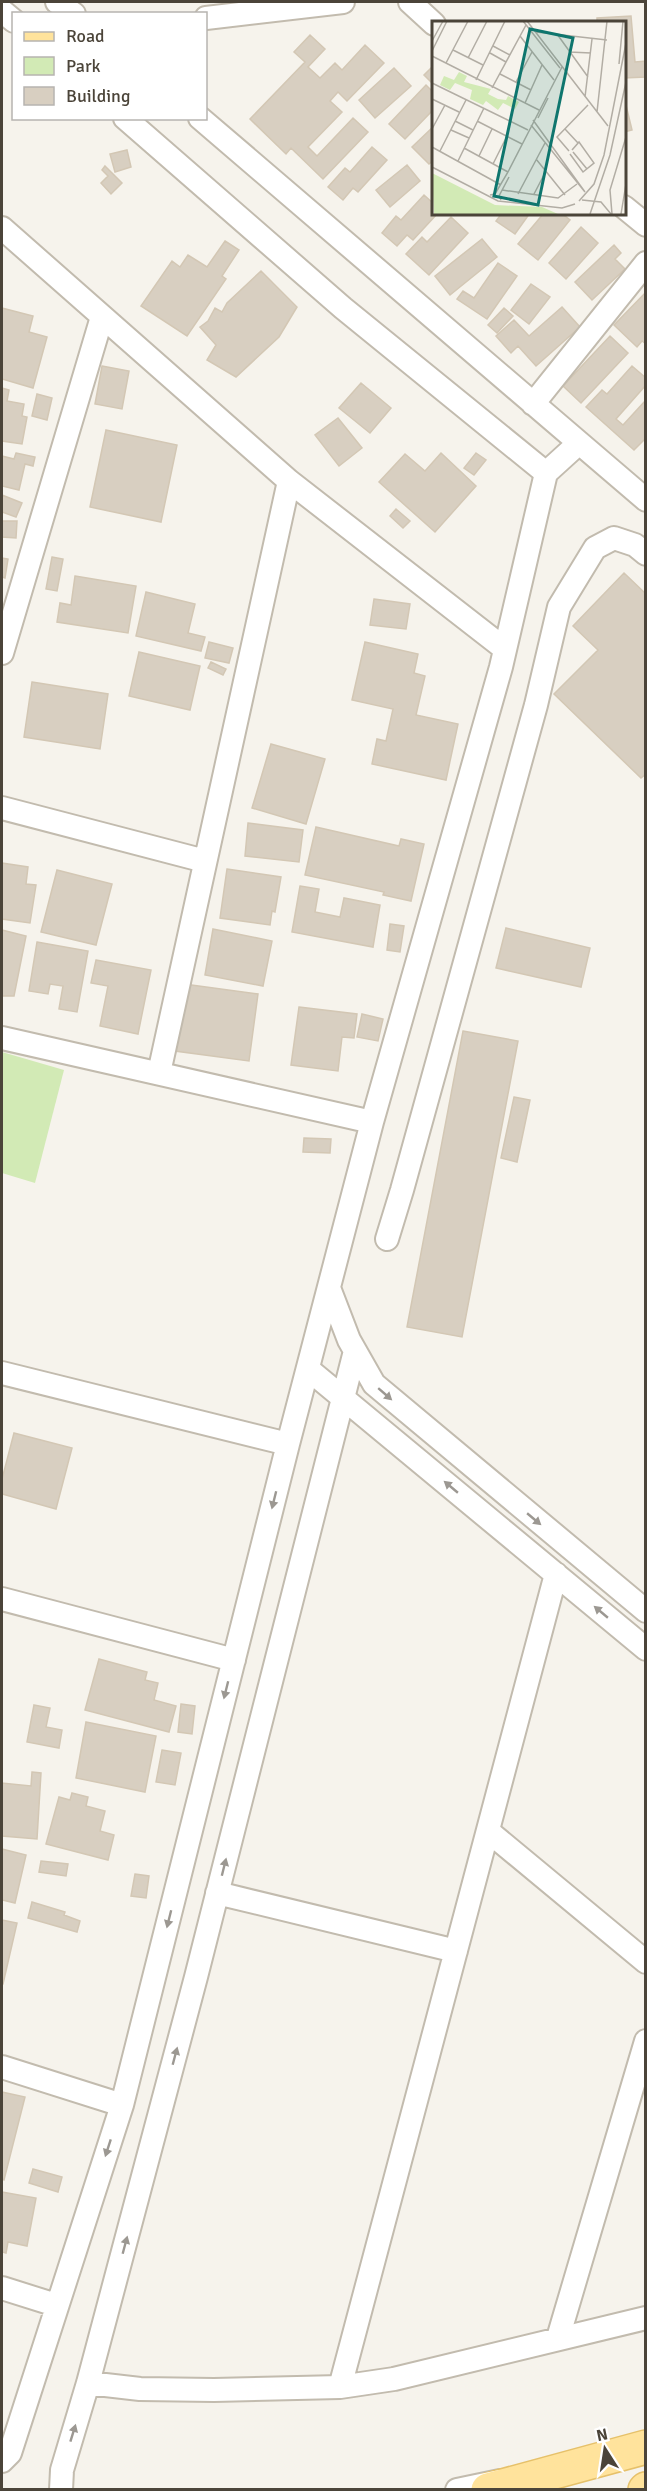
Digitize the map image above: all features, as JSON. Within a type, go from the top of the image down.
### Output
[{"type":"main road","points":[[488,2490],[645,2447]]},
{"type":"street","points":[[57,2],[71,12]]},
{"type":"street","points":[[207,18],[344,2]]},
{"type":"street","points":[[410,2],[432,22]]},
{"type":"street","points":[[127,120],[343,308],[546,473]]},
{"type":"street","points":[[202,120],[645,500]]},
{"type":"street","points":[[633,208],[645,225]]},
{"type":"street","points":[[2,228],[289,481],[505,649]]},
{"type":"street","points":[[533,404],[645,263]]},
{"type":"street","points":[[2,653],[102,317]]},
{"type":"street","points":[[2,2461],[10,2453],[122,2105],[288,1444],[372,1122],[505,649],[546,473],[579,443]]},
{"type":"street","points":[[159,1073],[289,481]]},
{"type":"street","points":[[387,1239],[536,705],[560,608],[596,548],[614,538],[635,545],[645,554]]},
{"type":"street","points":[[2,808],[205,861]]},
{"type":"street","points":[[2,1038],[372,1122]]},
{"type":"street","points":[[329,1288],[355,1351],[374,1384],[645,1611]]},
{"type":"street","points":[[61,2490],[62,2470],[88,2383],[217,1893],[355,1351]]},
{"type":"street","points":[[308,1369],[645,1649]]},
{"type":"street","points":[[2,1373],[288,1444]]},
{"type":"street","points":[[340,2387],[556,1574]]},
{"type":"street","points":[[2,1599],[234,1660]]},
{"type":"street","points":[[488,1832],[645,1962]]},
{"type":"street","points":[[217,1893],[456,1952]]},
{"type":"street","points":[[558,2338],[645,2041]]},
{"type":"street","points":[[2,2067],[122,2105]]},
{"type":"street","points":[[2,2288],[56,2305]]},
{"type":"street","points":[[88,2383],[140,2389],[193,2390],[340,2387],[394,2379],[645,2318]]},
{"type":"street","points":[[457,2490],[587,2464]]},
{"type":"green space","points":[[2,1052],[64,1070],[35,1183],[2,1173]]},
{"type":"building","points":[[631,16],[635,62],[646,61],[646,77],[626,78],[626,21],[597,21],[597,18]]},
{"type":"building","points":[[310,35],[325,49],[308,67],[320,78],[335,63],[342,70],[365,45],[384,63],[347,101],[338,92],[330,101],[342,112],[308,147],[317,156],[353,118],[368,132],[323,179],[291,148],[286,154],[250,119],[305,62],[294,52]]},
{"type":"building","points":[[432,67],[432,83],[424,75]]},
{"type":"building","points":[[394,68],[411,86],[375,118],[359,100]]},
{"type":"building","points":[[426,85],[432,91],[432,111],[405,139],[389,124]]},
{"type":"building","points":[[626,105],[632,130],[626,132]]},
{"type":"building","points":[[432,128],[432,162],[429,164],[412,147]]},
{"type":"building","points":[[372,147],[387,160],[358,192],[353,188],[343,200],[328,187],[345,168],[350,172]]},
{"type":"building","points":[[127,150],[131,167],[115,172],[110,154]]},
{"type":"building","points":[[407,165],[420,181],[390,207],[376,190]]},
{"type":"building","points":[[105,166],[122,183],[111,194],[101,183],[108,176],[102,170]]},
{"type":"building","points":[[424,195],[432,202],[432,214],[437,214],[413,240],[407,235],[397,246],[382,233],[396,216],[401,220]]},
{"type":"building","points":[[501,214],[529,214],[515,234],[496,221]]},
{"type":"building","points":[[543,214],[562,214],[570,220],[538,260],[518,244]]},
{"type":"building","points":[[451,217],[468,233],[429,275],[406,254],[422,237],[427,242]]},
{"type":"building","points":[[581,227],[598,243],[566,279],[549,263]]},
{"type":"building","points":[[482,239],[497,257],[450,295],[435,276]]},
{"type":"building","points":[[225,241],[239,250],[222,276],[226,279],[187,336],[141,306],[172,261],[180,267],[188,255],[207,267]]},
{"type":"building","points":[[614,245],[621,253],[615,259],[625,269],[592,300],[575,282]]},
{"type":"building","points":[[498,263],[517,276],[487,319],[457,299],[463,291],[474,298]]},
{"type":"building","points":[[261,271],[297,307],[279,337],[236,377],[207,360],[216,345],[200,327],[208,321],[215,308],[222,312],[227,303]]},
{"type":"building","points":[[531,284],[550,297],[529,324],[511,310]]},
{"type":"building","points":[[646,292],[646,344],[642,341],[637,347],[614,325]]},
{"type":"building","points":[[562,307],[580,327],[536,366],[518,346],[511,353],[496,336],[514,320],[529,336]]},
{"type":"building","points":[[2,308],[33,316],[29,332],[47,337],[33,388],[2,379]]},
{"type":"building","points":[[504,308],[513,316],[497,333],[488,325]]},
{"type":"building","points":[[610,336],[628,353],[581,403],[563,386]]},
{"type":"building","points":[[102,366],[129,371],[122,409],[95,404]]},
{"type":"building","points":[[632,366],[646,378],[646,385],[616,419],[623,425],[646,400],[646,438],[634,450],[586,407],[602,390],[607,394]]},
{"type":"building","points":[[361,383],[391,408],[370,433],[339,408]]},
{"type":"building","points":[[2,388],[9,390],[7,401],[24,404],[22,416],[27,417],[22,444],[2,441]]},
{"type":"building","points":[[37,394],[52,398],[47,420],[32,416]]},
{"type":"building","points":[[338,418],[362,448],[339,466],[315,435]]},
{"type":"building","points":[[106,430],[177,445],[161,522],[90,507]]},
{"type":"building","points":[[16,453],[35,457],[33,466],[25,464],[19,490],[2,486],[2,456],[14,459]]},
{"type":"building","points":[[441,453],[476,486],[435,532],[379,482],[405,454],[425,471]]},
{"type":"building","points":[[476,453],[486,460],[474,475],[464,468]]},
{"type":"building","points":[[2,495],[22,503],[16,517],[2,512]]},
{"type":"building","points":[[396,509],[410,521],[403,528],[390,516]]},
{"type":"building","points":[[2,521],[17,521],[16,538],[2,537]]},
{"type":"building","points":[[52,557],[63,559],[57,591],[46,589]]},
{"type":"building","points":[[2,558],[8,559],[5,578],[2,577]]},
{"type":"building","points":[[624,573],[646,594],[646,774],[641,778],[554,694],[598,650],[573,626]]},
{"type":"building","points":[[75,576],[136,586],[128,633],[57,622],[60,603],[71,605]]},
{"type":"building","points":[[146,592],[195,604],[188,633],[205,637],[201,651],[136,636]]},
{"type":"building","points":[[374,599],[410,604],[406,629],[370,625]]},
{"type":"building","points":[[209,642],[233,648],[229,663],[205,658]]},
{"type":"building","points":[[365,642],[418,654],[414,673],[425,676],[416,715],[458,724],[446,780],[372,764],[377,739],[386,741],[393,709],[352,700]]},
{"type":"building","points":[[139,652],[200,666],[190,710],[129,696]]},
{"type":"building","points":[[211,662],[226,669],[223,675],[208,668]]},
{"type":"building","points":[[32,682],[108,694],[100,749],[24,737]]},
{"type":"building","points":[[271,744],[325,759],[306,824],[252,808]]},
{"type":"building","points":[[248,823],[303,830],[299,862],[245,856]]},
{"type":"building","points":[[316,827],[399,846],[401,839],[424,844],[411,901],[383,895],[384,892],[305,875]]},
{"type":"building","points":[[2,863],[28,867],[26,884],[36,885],[30,923],[2,919]]},
{"type":"building","points":[[227,869],[281,877],[275,912],[272,911],[270,925],[220,918]]},
{"type":"building","points":[[57,870],[112,884],[96,945],[41,932]]},
{"type":"building","points":[[300,886],[319,889],[315,912],[340,917],[344,898],[380,905],[373,947],[292,932]]},
{"type":"building","points":[[390,924],[404,926],[400,952],[387,950]]},
{"type":"building","points":[[506,928],[590,948],[581,987],[496,968]]},
{"type":"building","points":[[213,929],[272,941],[263,986],[205,975]]},
{"type":"building","points":[[2,930],[26,936],[14,996],[2,996]]},
{"type":"building","points":[[37,942],[88,951],[77,1012],[59,1009],[63,986],[50,984],[48,994],[29,991]]},
{"type":"building","points":[[96,960],[151,970],[138,1034],[100,1026],[108,986],[91,983]]},
{"type":"building","points":[[184,984],[258,994],[249,1061],[175,1051]]},
{"type":"building","points":[[299,1007],[357,1014],[354,1038],[342,1037],[338,1071],[291,1065]]},
{"type":"building","points":[[362,1014],[383,1019],[378,1041],[357,1037]]},
{"type":"building","points":[[463,1031],[518,1041],[462,1337],[407,1327]]},
{"type":"building","points":[[514,1097],[530,1100],[517,1162],[501,1158]]},
{"type":"building","points":[[304,1138],[331,1139],[330,1153],[303,1152]]},
{"type":"building","points":[[14,1433],[72,1448],[56,1509],[2,1494],[2,1479]]},
{"type":"building","points":[[99,1659],[147,1672],[145,1680],[158,1683],[154,1700],[176,1706],[169,1732],[85,1710]]},
{"type":"building","points":[[181,1704],[195,1706],[192,1734],[178,1732]]},
{"type":"building","points":[[34,1705],[50,1708],[46,1727],[62,1730],[59,1748],[27,1742]]},
{"type":"building","points":[[86,1722],[156,1736],[145,1792],[76,1778]]},
{"type":"building","points":[[162,1750],[181,1753],[175,1785],[156,1782]]},
{"type":"building","points":[[32,1772],[41,1773],[37,1839],[2,1836],[2,1783],[31,1786]]},
{"type":"building","points":[[72,1793],[88,1797],[86,1806],[105,1811],[100,1831],[114,1835],[108,1860],[46,1844],[59,1797],[70,1800]]},
{"type":"building","points":[[2,1849],[26,1855],[15,1903],[2,1900]]},
{"type":"building","points":[[41,1861],[68,1864],[66,1876],[39,1872]]},
{"type":"building","points":[[135,1874],[149,1876],[146,1898],[131,1896]]},
{"type":"building","points":[[32,1902],[65,1912],[64,1915],[80,1921],[77,1932],[28,1918]]},
{"type":"building","points":[[2,1920],[17,1923],[3,1984],[2,1984]]},
{"type":"building","points":[[2,2092],[25,2097],[4,2180],[2,2179]]},
{"type":"building","points":[[33,2169],[62,2177],[58,2192],[29,2183]]},
{"type":"building","points":[[2,2192],[36,2198],[27,2246],[8,2242],[6,2253],[2,2252]]}]
